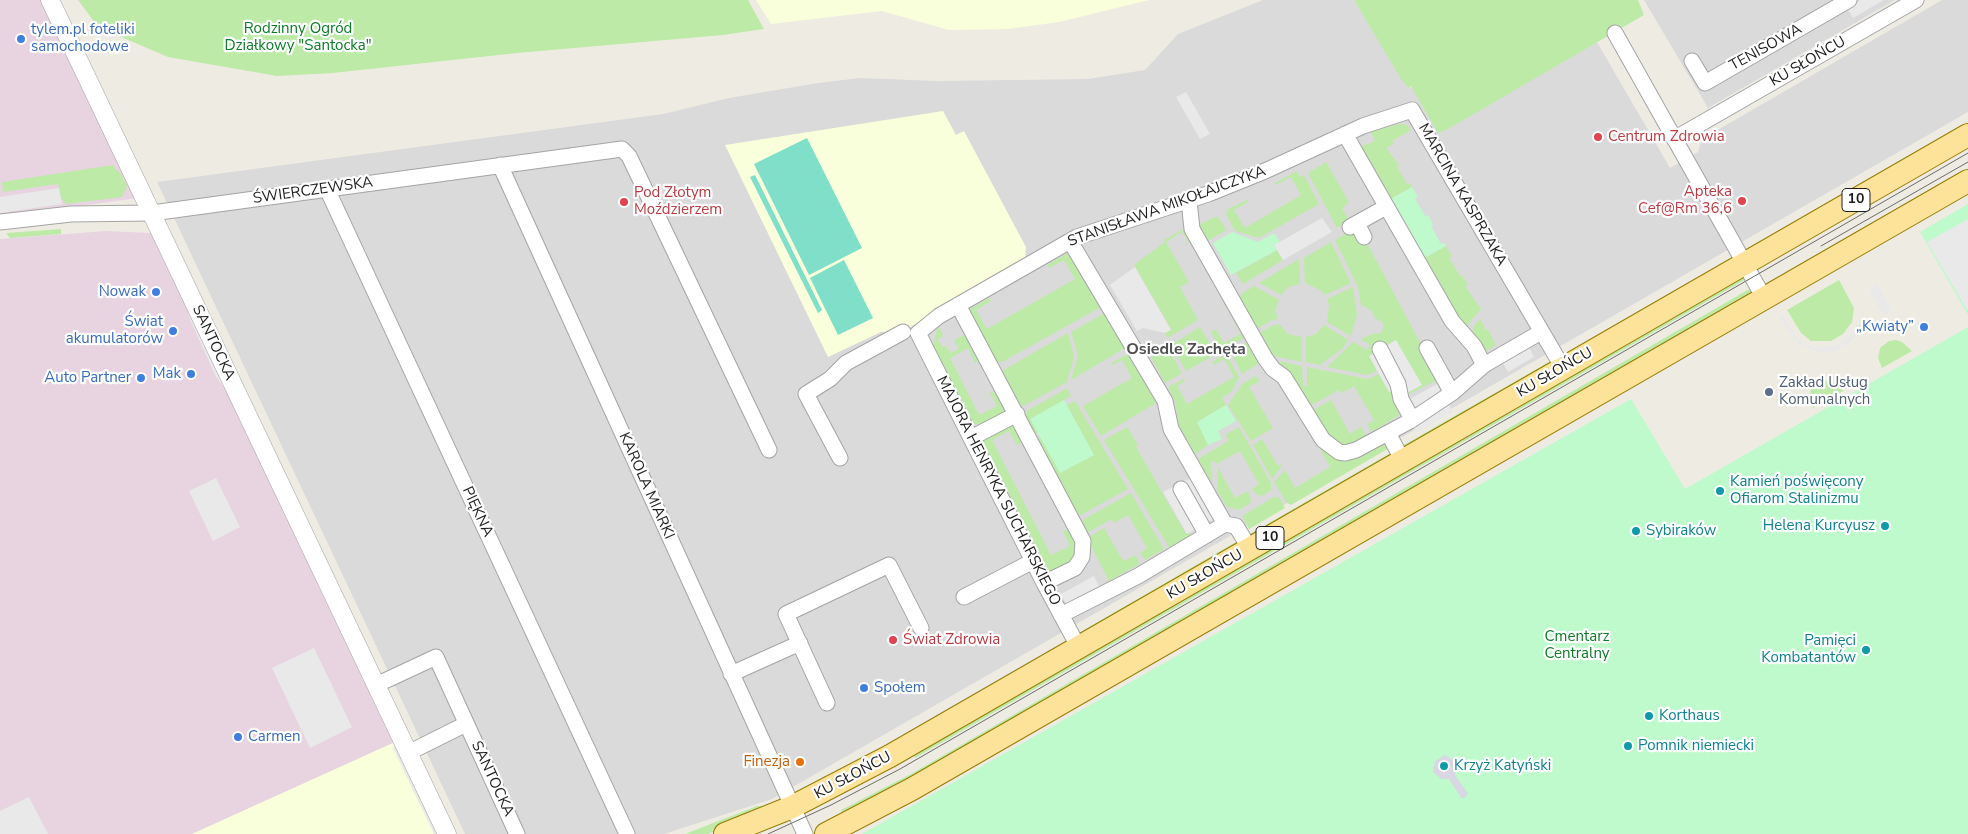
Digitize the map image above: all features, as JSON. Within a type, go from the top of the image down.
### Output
[{"type":"main road","name":"KU SŁOŃCU","points":[[725,834],[792,807],[890,756],[1968,135]]},
{"type":"main road","name":"10","points":[[826,834],[919,785],[1968,181]]},
{"type":"street","name":"SANTOCKA","points":[[50,0],[447,834]]},
{"type":"street","name":"TENISOWA","points":[[1692,61],[1704,83],[1850,0]]},
{"type":"street","name":"KU SŁOŃCU","points":[[1674,140],[1916,0]]},
{"type":"street","points":[[1615,33],[1764,298]]},
{"type":"street","name":"MARCINA KASPRZAKA","points":[[1344,134],[1412,110],[1563,368]]},
{"type":"street","points":[[1344,134],[1452,321],[1474,346],[1484,365]]},
{"type":"street","name":"STANISŁAWA MIKOŁAJCZYKA","points":[[840,458],[806,394],[830,378],[846,363],[911,333],[958,304],[1070,241],[1189,201],[1272,168],[1344,134]]},
{"type":"street","name":"ŚWIERCZEWSKA","points":[[0,222],[71,214],[152,213],[615,149],[625,151],[769,450]]},
{"type":"street","name":"KAROLA MIARKI","points":[[500,165],[792,807]]},
{"type":"street","name":"PIĘKNA","points":[[327,189],[627,834]]},
{"type":"street","points":[[1189,201],[1191,224],[1195,235],[1269,365],[1284,377],[1323,440],[1345,453],[1356,450],[1412,419],[1452,393],[1484,365],[1541,332]]},
{"type":"street","points":[[1364,238],[1354,225],[1386,208]]},
{"type":"street","points":[[1070,241],[1165,402],[1171,429],[1226,524]]},
{"type":"street","points":[[958,304],[1084,541],[1082,557],[1075,568],[1044,583]]},
{"type":"street","name":"MAJORA HENRYKA SUCHARSKIEGO","points":[[911,333],[971,438],[1060,615],[1079,648]]},
{"type":"street","points":[[1428,348],[1452,393]]},
{"type":"street","points":[[1380,349],[1398,384],[1401,398],[1412,419]]},
{"type":"street","points":[[971,438],[1017,414]]},
{"type":"street","points":[[1388,433],[1402,461]]},
{"type":"street","points":[[1181,489],[1207,535]]},
{"type":"street","points":[[1060,615],[1109,590],[1226,524],[1236,526],[1250,549]]},
{"type":"street","points":[[964,597],[1033,561]]},
{"type":"street","points":[[827,703],[786,614],[889,565],[921,628]]},
{"type":"street","points":[[731,674],[800,643]]},
{"type":"street","name":"SANTOCKA","points":[[376,685],[436,656],[517,834]]},
{"type":"street","name":"SANTOCKA","points":[[408,753],[466,724]]},
{"type":"street","points":[[792,807],[805,834]]},
{"type":"shaded area","points":[[0,0],[46,0],[138,198],[0,217]]},
{"type":"shaded area","points":[[756,0],[1149,0],[1059,22],[1008,29],[949,30],[882,11],[771,24]]},
{"type":"shaded area","points":[[1263,0],[1354,0],[1407,87],[1503,96],[1597,42],[1670,168],[1698,152],[1702,139],[1942,0],[1968,0],[1968,112],[772,799],[664,834],[465,834],[157,182],[663,114],[729,98],[860,78],[938,81],[1088,79],[1145,70],[1178,34]]},
{"type":"shaded area","points":[[1644,0],[1895,0],[1708,108]]},
{"type":"shaded area","points":[[1861,0],[1884,0],[1853,18],[1847,8]]},
{"type":"shaded area","points":[[1186,92],[1210,134],[1200,139],[1176,97]]},
{"type":"shaded area","points":[[943,111],[956,135],[964,131],[1026,247],[1025,260],[909,328],[900,332],[881,332],[828,357],[725,145]]},
{"type":"shaded area","points":[[807,138],[862,248],[809,275],[754,164]]},
{"type":"shaded area","points":[[755,175],[822,310],[818,313],[750,177]]},
{"type":"shaded area","points":[[59,188],[62,204],[0,213],[0,197]]},
{"type":"shaded area","points":[[1322,218],[1332,232],[1283,260],[1274,245]]},
{"type":"shaded area","points":[[1968,219],[1968,310],[1967,310],[1927,242]]},
{"type":"shaded area","points":[[106,231],[151,233],[393,743],[192,834],[0,834],[0,239]]},
{"type":"shaded area","points":[[844,260],[873,318],[838,335],[810,278]]},
{"type":"shaded area","points":[[1135,267],[1171,330],[1165,333],[1143,328],[1137,331],[1110,285]]},
{"type":"shaded area","points":[[1877,284],[1892,310],[1883,315],[1868,289]]},
{"type":"shaded area","points":[[181,290],[237,406],[216,377],[191,322]]},
{"type":"shaded area","points":[[1781,313],[1798,339],[1804,344],[1817,348],[1839,345],[1852,334],[1858,323],[1862,325],[1854,338],[1846,346],[1830,352],[1818,352],[1797,343],[1779,317]]},
{"type":"shaded area","points":[[1396,340],[1422,385],[1407,393],[1403,385],[1389,392],[1369,356]]},
{"type":"shaded area","points":[[1526,341],[1534,357],[1508,372],[1499,356]]},
{"type":"shaded area","points":[[1437,384],[1453,412],[1416,433],[1410,421],[1406,401]]},
{"type":"shaded area","points":[[1193,477],[1215,518],[1187,534],[1163,492]]},
{"type":"shaded area","points":[[216,478],[240,527],[213,541],[189,491]]},
{"type":"shaded area","points":[[1094,576],[1099,586],[1066,604],[1061,594]]},
{"type":"shaded area","points":[[1054,646],[1066,648],[889,750],[885,744]]},
{"type":"shaded area","points":[[314,648],[352,727],[310,748],[272,668]]},
{"type":"shaded area","points":[[396,741],[440,834],[434,834],[393,748]]},
{"type":"shaded area","points":[[393,743],[435,834],[192,834]]},
{"type":"shaded area","points":[[1445,755],[1455,761],[1457,769],[1455,775],[1468,794],[1462,799],[1449,779],[1441,779],[1433,772],[1435,761]]},
{"type":"shaded area","points":[[29,797],[48,834],[0,834],[0,811]]},
{"type":"green space","name":"Rodzinny Ogród Działkowy \"Santocka\"","points":[[78,0],[748,0],[764,29],[723,35],[517,53],[333,73],[277,76],[168,57],[98,27]]},
{"type":"green space","points":[[1354,0],[1638,0],[1644,15],[1438,133],[1411,86],[1408,88],[1401,79]]},
{"type":"green space","points":[[1399,124],[1407,125],[1411,130],[1392,141],[1394,144],[1386,148],[1399,165],[1397,167],[1407,184],[1410,183],[1412,187],[1387,201],[1357,148],[1375,141],[1371,132]]},
{"type":"green space","points":[[1326,162],[1349,202],[1342,208],[1349,221],[1337,228],[1308,173]]},
{"type":"green space","points":[[113,165],[119,171],[127,186],[122,197],[66,204],[61,198],[58,184],[3,192],[2,182]]},
{"type":"green space","points":[[1297,171],[1300,177],[1304,175],[1319,204],[1259,238],[1235,231],[1226,214],[1228,209],[1247,200],[1248,202],[1234,210],[1245,228],[1301,195],[1291,177],[1276,185],[1275,183]]},
{"type":"green space","points":[[1412,187],[1418,197],[1415,199],[1426,217],[1428,215],[1433,224],[1431,226],[1441,244],[1444,243],[1446,246],[1421,260],[1387,201]]},
{"type":"green space","points":[[1968,204],[1968,315],[1920,232]]},
{"type":"green space","points":[[1217,216],[1227,230],[1205,242],[1198,225]]},
{"type":"green space","points":[[1186,228],[1195,240],[1189,243],[1182,232],[1166,242],[1189,282],[1180,287],[1198,320],[1167,338],[1165,333],[1171,329],[1134,265],[1165,242],[1164,240]]},
{"type":"green space","points":[[1355,228],[1358,229],[1370,249],[1422,346],[1446,385],[1441,393],[1435,381],[1403,397],[1369,355],[1377,371],[1367,375],[1327,367],[1353,342],[1367,350],[1370,345],[1361,339],[1372,334],[1381,333],[1383,329],[1383,323],[1375,318],[1372,311],[1361,305],[1358,287],[1335,240]]},
{"type":"green space","points":[[61,229],[61,234],[10,238],[6,233]]},
{"type":"green space","points":[[1232,232],[1258,242],[1274,233],[1280,242],[1274,245],[1277,250],[1231,275],[1213,243]]},
{"type":"green space","points":[[1331,242],[1351,283],[1325,295],[1320,290],[1305,283],[1304,258]]},
{"type":"green space","points":[[1446,246],[1452,256],[1449,258],[1460,276],[1462,275],[1468,284],[1465,286],[1481,309],[1469,323],[1467,331],[1421,260]]},
{"type":"green space","points":[[1277,250],[1283,260],[1243,284],[1236,273]]},
{"type":"green space","points":[[1070,252],[1101,307],[1002,362],[997,362],[967,311],[989,298],[991,301],[976,310],[987,329],[1075,279],[1064,260],[1049,268],[1047,265]]},
{"type":"green space","points":[[1299,259],[1300,284],[1288,287],[1281,295],[1259,283]]},
{"type":"green space","points":[[1742,275],[1746,279],[915,758],[911,751]]},
{"type":"green space","points":[[1839,280],[1854,308],[1852,322],[1843,334],[1831,341],[1811,341],[1801,333],[1787,310]]},
{"type":"green space","points":[[1254,286],[1279,300],[1275,311],[1278,319],[1272,320],[1255,330],[1239,303],[1241,294]]},
{"type":"green space","points":[[1353,287],[1357,315],[1351,336],[1327,322],[1329,305],[1327,299]]},
{"type":"green space","points":[[1751,288],[1752,296],[844,817],[841,810],[911,774]]},
{"type":"green space","points":[[1230,299],[1249,335],[1221,351],[1211,332],[1216,329],[1224,343],[1241,334],[1224,303]]},
{"type":"green space","points":[[1105,313],[1125,348],[1071,380],[1078,355],[1071,332]]},
{"type":"green space","points":[[1483,317],[1481,320],[1485,329],[1488,330],[1496,345],[1481,354],[1471,335],[1475,324]]},
{"type":"green space","points":[[1279,324],[1288,334],[1301,337],[1302,362],[1274,356],[1264,346],[1258,334],[1273,325]]},
{"type":"green space","points":[[1324,325],[1348,340],[1343,348],[1320,365],[1306,362],[1306,337],[1316,334]]},
{"type":"green space","points":[[939,326],[943,336],[938,341],[943,347],[946,346],[950,353],[959,349],[954,340],[970,332],[984,358],[975,363],[968,348],[950,358],[979,415],[997,406],[990,393],[1000,388],[1009,410],[982,426],[973,423],[933,346]]},
{"type":"green space","points":[[1200,327],[1216,354],[1186,371],[1171,345]]},
{"type":"green space","name":"Cmentarz Centralny","points":[[1968,327],[1968,834],[862,834],[1631,399],[1685,489]]},
{"type":"green space","points":[[1068,333],[1074,357],[1067,382],[1025,405],[1019,406],[1001,374],[1002,371]]},
{"type":"green space","points":[[1252,340],[1259,363],[1242,374],[1231,352]]},
{"type":"green space","points":[[1896,340],[1902,342],[1912,351],[1882,368],[1878,358],[1880,348],[1889,341]]},
{"type":"green space","points":[[1167,347],[1182,373],[1165,383],[1151,357]]},
{"type":"green space","points":[[1128,354],[1156,403],[1101,436],[1083,406],[1132,378],[1122,360],[1112,365],[1111,363]]},
{"type":"green space","points":[[1226,354],[1239,377],[1232,391],[1222,398],[1226,405],[1197,422],[1208,445],[1195,454],[1179,426],[1175,401],[1168,387],[1184,379],[1185,381],[1177,386],[1187,404],[1234,377],[1224,359],[1214,365],[1212,362]]},
{"type":"green space","points":[[1278,361],[1302,366],[1303,386],[1307,386],[1307,367],[1368,379],[1379,374],[1389,392],[1396,389],[1397,402],[1395,404],[1399,415],[1372,432],[1367,424],[1374,420],[1354,386],[1342,393],[1339,390],[1308,407]]},
{"type":"green space","points":[[1549,362],[1549,365],[1409,448],[1402,446]]},
{"type":"green space","points":[[1256,376],[1259,382],[1249,387],[1273,428],[1251,441],[1228,405],[1242,384]]},
{"type":"green space","points":[[1823,380],[1836,383],[1843,391],[1813,408],[1809,399],[1811,389],[1817,382]]},
{"type":"green space","points":[[1067,388],[1071,396],[1031,419],[1038,432],[1034,435],[1025,417],[1027,411]]},
{"type":"green space","points":[[1064,400],[1094,455],[1060,473],[1030,419]]},
{"type":"green space","points":[[1331,400],[1350,434],[1361,427],[1368,439],[1346,449],[1329,436],[1310,412]]},
{"type":"green space","points":[[1075,401],[1128,489],[1077,517],[1036,439],[1040,437],[1060,473],[1094,455],[1067,405]]},
{"type":"green space","points":[[1226,405],[1236,421],[1218,431],[1222,439],[1208,445],[1197,422]]},
{"type":"green space","points":[[1012,421],[1028,440],[1017,445],[1009,431],[992,440],[1051,555],[1070,546],[1063,532],[1072,526],[1079,543],[1072,561],[1049,572],[984,444],[984,439]]},
{"type":"green space","points":[[1127,427],[1138,445],[1136,447],[1186,534],[1190,532],[1191,535],[1169,547],[1104,440]]},
{"type":"green space","points":[[1239,427],[1271,483],[1271,490],[1262,496],[1256,494],[1252,489],[1259,484],[1240,451],[1216,464],[1214,460],[1211,462],[1212,483],[1198,459],[1228,441],[1226,434]]},
{"type":"green space","points":[[1262,439],[1278,466],[1283,464],[1272,479],[1253,445]]},
{"type":"green space","points":[[1383,442],[1391,447],[1291,505],[1287,503],[1274,482],[1285,470],[1295,488],[1330,467],[1320,449],[1325,446],[1326,448]]},
{"type":"green space","points":[[1394,451],[1394,453],[1256,537],[1248,535]]},
{"type":"green space","points":[[1218,468],[1235,498],[1248,491],[1251,500],[1249,504],[1238,510],[1226,506],[1217,490]]},
{"type":"green space","points":[[1131,493],[1164,549],[1145,560],[1140,553],[1147,548],[1128,515],[1114,523],[1112,519],[1085,534],[1079,522]]},
{"type":"green space","points":[[1274,497],[1280,498],[1285,508],[1249,529],[1242,516]]},
{"type":"green space","points":[[1104,528],[1123,561],[1136,555],[1139,564],[1109,581],[1087,538]]},
{"type":"green space","points":[[1241,539],[1241,541],[1089,635],[1077,634]]},
{"type":"green space","points":[[757,806],[762,806],[764,811],[708,834],[685,834]]},
{"type":"tram line","points":[[768,834],[831,805],[900,769],[1968,153]]},
{"type":"tram line","points":[[1821,246],[1968,162]]},
{"type":"railway","points":[[1636,527],[1637,542]]},
{"type":"place","name":"tylem.pl foteliki samochodowe","points":[[21,39]]},
{"type":"place","name":"Centrum Zdrowia","points":[[1598,137]]},
{"type":"place","name":"Apteka Cef@Rm 36,6","points":[[1742,201]]},
{"type":"place","name":"Pod Złotym Moździerzem","points":[[624,202]]},
{"type":"place","name":"Nowak","points":[[156,292]]},
{"type":"place","name":"„Kwiaty”","points":[[1924,327]]},
{"type":"place","name":"Świat akumulatorów","points":[[173,331]]},
{"type":"place","name":"Mak","points":[[191,374]]},
{"type":"place","name":"Auto Partner","points":[[141,378]]},
{"type":"place","name":"Zakład Usług Komunalnych","points":[[1769,392]]},
{"type":"place","name":"Kamień poświęcony Ofiarom Stalinizmu","points":[[1720,491]]},
{"type":"place","name":"Helena Kurcyusz","points":[[1885,526]]},
{"type":"place","name":"Sybiraków","points":[[1636,531]]},
{"type":"place","name":"Świat Zdrowia","points":[[893,640]]},
{"type":"place","name":"Pamięci Kombatantów","points":[[1866,650]]},
{"type":"place","name":"Społem","points":[[864,688]]},
{"type":"place","name":"Korthaus","points":[[1649,716]]},
{"type":"place","name":"Carmen","points":[[238,737]]},
{"type":"place","name":"Pomnik niemiecki","points":[[1628,746]]},
{"type":"place","name":"Finezja","points":[[800,762]]},
{"type":"place","name":"Krzyż Katyński","points":[[1444,766]]},
{"type":"district","name":"Osiedle Zachęta","points":[[1186,350]]}]
